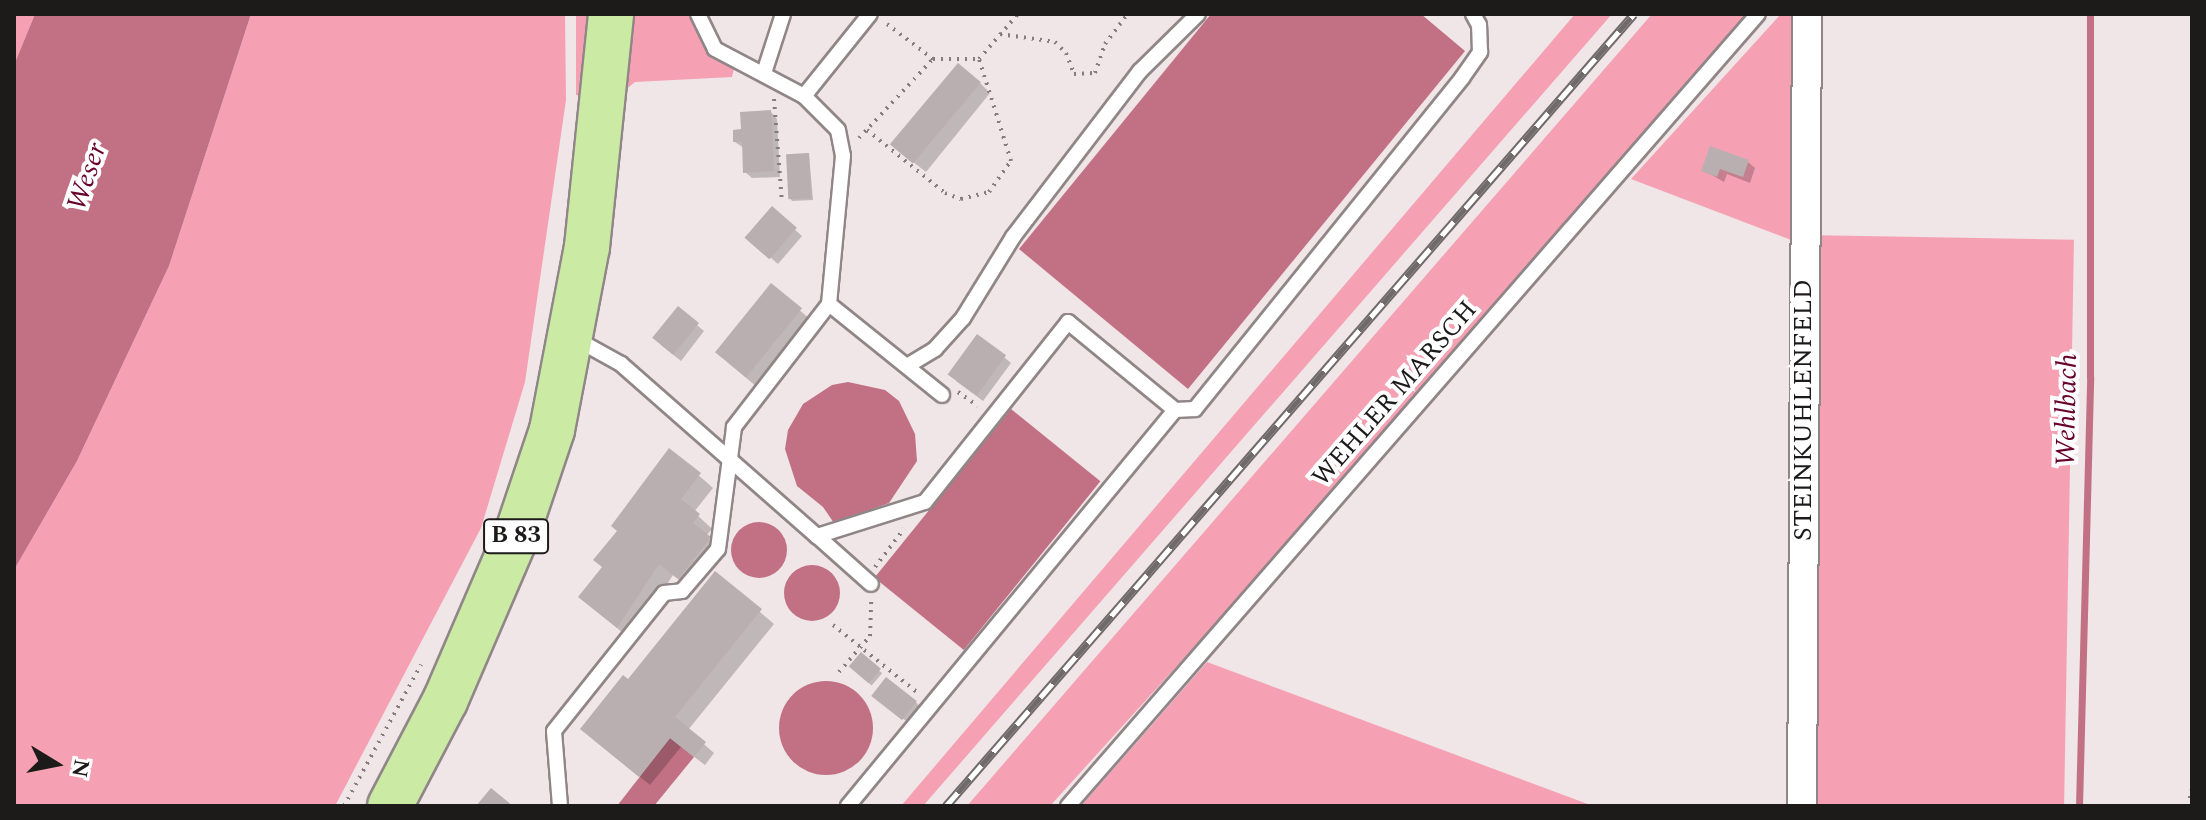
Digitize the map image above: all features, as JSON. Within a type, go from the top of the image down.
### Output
[{"type":"main road","name":"B 83","points":[[390,806],[445,701],[517,534],[552,430],[563,333],[611,14]]},
{"type":"street","name":"STEINKUHLENFELD","points":[[1802,806],[1807,14]]},
{"type":"lane","points":[[560,806],[554,731],[664,593],[682,591],[718,549],[734,427],[829,304],[843,156],[838,130],[804,96],[737,56],[715,49],[698,14]]},
{"type":"lane","points":[[768,75],[783,14]]},
{"type":"lane","points":[[804,96],[870,14]]},
{"type":"lane","points":[[907,366],[935,349],[963,318],[1013,237],[1140,71],[1198,14]]},
{"type":"lane","points":[[817,536],[925,502],[1068,322],[1175,410],[1195,409],[1462,78],[1480,52],[1479,25],[1473,14]]},
{"type":"lane","name":"WEHLER MARSCH","points":[[1068,806],[1758,14]]},
{"type":"lane","points":[[829,304],[942,395]]},
{"type":"lane","points":[[563,333],[621,364],[729,453],[869,582]]},
{"type":"lane","points":[[848,806],[1175,410]]},
{"type":"path","points":[[885,23],[933,59],[979,59],[1018,14]]},
{"type":"path","points":[[1000,34],[1055,42],[1066,53],[1074,74],[1095,73],[1105,44],[1128,14]]},
{"type":"path","points":[[843,156],[933,59]]},
{"type":"path","points":[[867,130],[945,193],[961,199],[989,192],[1011,161],[979,59]]},
{"type":"path","points":[[768,75],[782,202]]},
{"type":"path","points":[[942,395],[953,389],[993,416]]},
{"type":"path","points":[[839,672],[870,636],[869,582],[925,502]]},
{"type":"path","points":[[833,625],[932,704]]},
{"type":"path","points":[[344,806],[423,661]]},
{"type":"path","points":[[2188,806],[2192,788]]},
{"type":"shaded area","points":[[14,14],[35,14],[14,65]]},
{"type":"shaded area","points":[[251,14],[565,14],[566,100],[525,382],[481,528],[335,806],[14,806],[14,570],[77,461],[169,266]]},
{"type":"shaded area","points":[[576,14],[698,14],[715,49],[737,56],[732,77],[635,82],[613,100],[576,95]]},
{"type":"shaded area","points":[[1575,14],[1612,14],[923,806],[901,806]]},
{"type":"shaded area","points":[[1652,14],[1746,14],[1332,495],[1050,806],[967,806]]},
{"type":"shaded area","points":[[1781,14],[1795,14],[1794,241],[1631,179]]},
{"type":"shaded area","points":[[1805,235],[2074,240],[2064,806],[1795,806]]},
{"type":"shaded area","points":[[1207,662],[1593,806],[1081,806]]},
{"type":"water","name":"Weser","points":[[35,14],[251,14],[169,266],[77,461],[14,570],[14,65]]},
{"type":"water","points":[[1211,14],[1421,14],[1465,51],[1188,389],[1019,249]]},
{"type":"water","points":[[848,382],[885,390],[899,401],[915,434],[917,461],[889,503],[834,523],[823,507],[797,486],[785,449],[788,430],[803,404],[832,385]]},
{"type":"water","points":[[1011,409],[1100,481],[964,650],[874,578]]},
{"type":"water","points":[[759,522],[779,530],[787,550],[779,570],[759,578],[739,570],[731,550],[739,530]]},
{"type":"water","points":[[812,565],[832,573],[840,593],[832,613],[812,621],[792,613],[784,593],[792,573]]},
{"type":"water","points":[[826,681],[844,685],[859,695],[869,710],[873,728],[869,746],[859,761],[844,771],[826,775],[808,771],[793,761],[783,746],[779,728],[783,710],[793,695],[808,685]]},
{"type":"water","points":[[670,738],[694,757],[654,806],[617,806]]},
{"type":"building","points":[[958,63],[981,82],[913,163],[890,144]]},
{"type":"building","points":[[771,110],[774,171],[743,173],[742,142],[733,142],[733,130],[741,129],[740,112]]},
{"type":"building","points":[[1710,146],[1749,160],[1743,177],[1720,169],[1717,177],[1701,171]]},
{"type":"building","points":[[809,153],[811,198],[788,199],[786,154]]},
{"type":"building","points":[[772,206],[797,228],[769,259],[744,238]]},
{"type":"building","points":[[771,283],[802,308],[746,377],[715,352]]},
{"type":"building","points":[[678,306],[699,323],[673,355],[652,338]]},
{"type":"building","points":[[977,334],[1006,355],[977,396],[948,374]]},
{"type":"building","points":[[669,448],[701,473],[681,499],[700,514],[693,523],[711,537],[678,579],[659,564],[617,628],[578,597],[602,567],[593,560],[617,531],[611,526]]},
{"type":"building","points":[[715,571],[762,609],[675,717],[706,742],[694,757],[670,738],[639,777],[580,729],[623,675],[628,679]]},
{"type":"building","points":[[861,652],[881,669],[869,683],[849,667]]},
{"type":"building","points":[[886,677],[917,701],[902,720],[871,696]]},
{"type":"building","points":[[491,788],[513,806],[476,806]]},
{"type":"waterway","name":"Wehlbach","points":[[2079,806],[2090,377],[2090,14]]},
{"type":"railway","points":[[946,806],[1634,14]]}]
